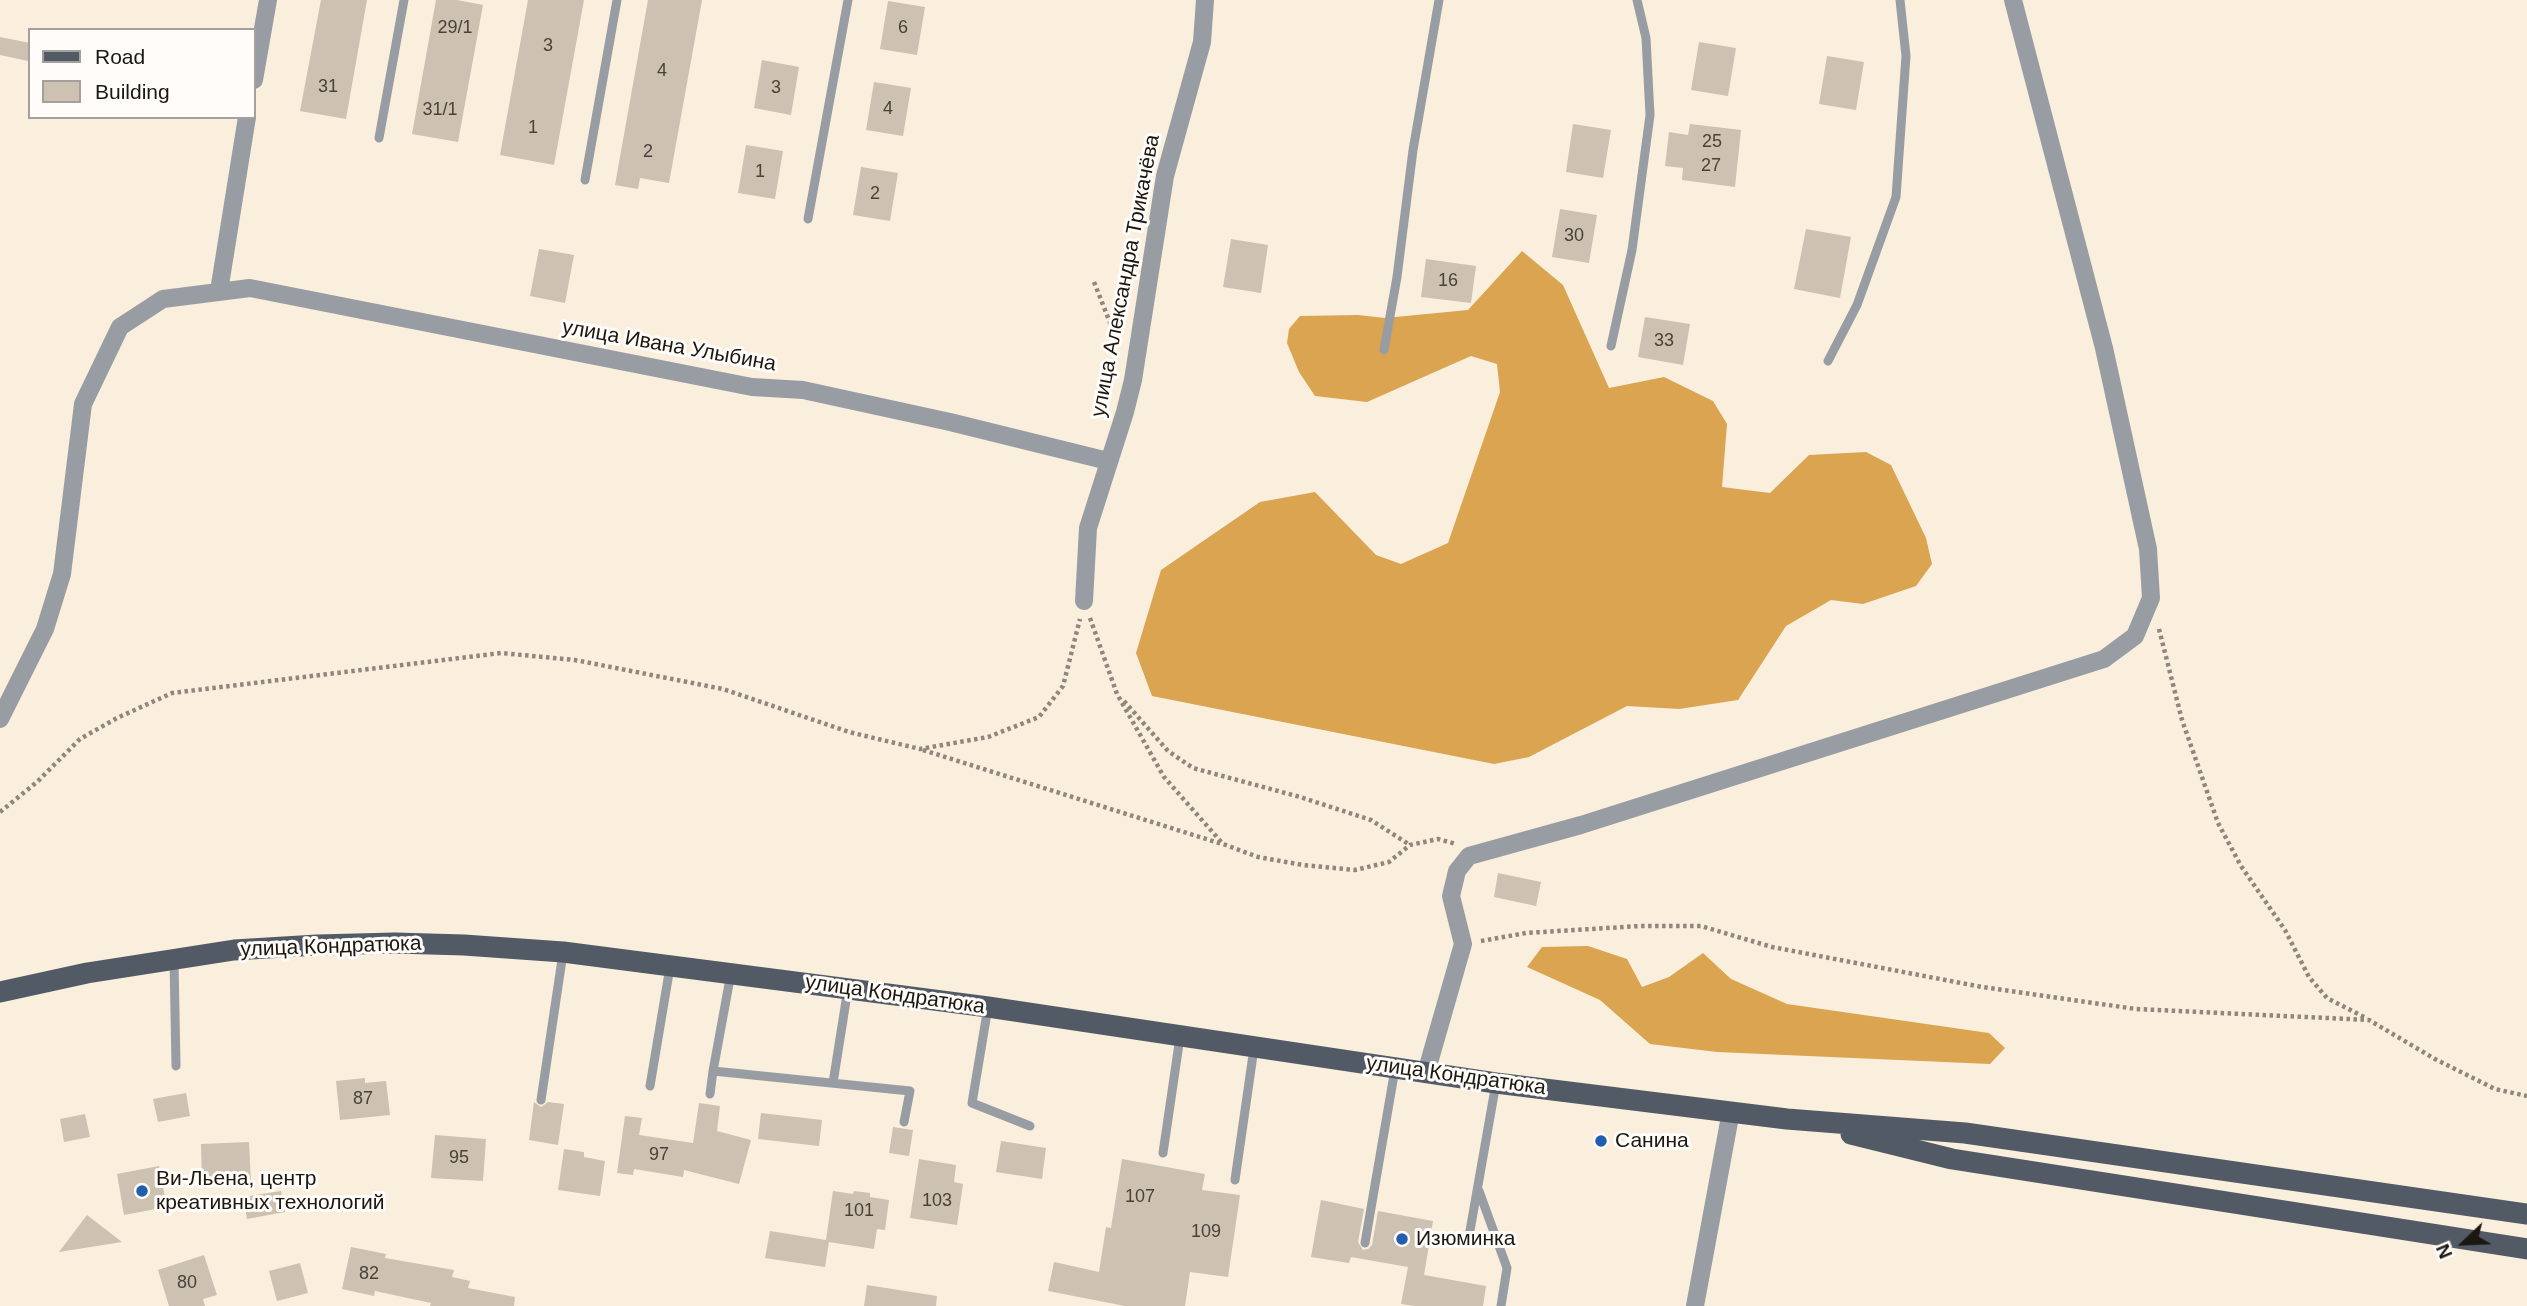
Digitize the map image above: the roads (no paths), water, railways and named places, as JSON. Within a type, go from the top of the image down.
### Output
[{"type":"main road","name":"улица Кондратюка","points":[[0,992],[87,973],[234,950],[317,944],[464,945],[564,952],[988,1007],[1496,1083],[1787,1119]]},
{"type":"main road","points":[[1787,1119],[1965,1133],[2527,1214]]},
{"type":"main road","points":[[1787,1119],[1952,1159],[2527,1249]]},
{"type":"street","points":[[256,69],[268,0]]},
{"type":"street","name":"улица Александра Трикачёва","points":[[1084,601],[1088,528],[1133,380],[1165,176],[1202,42],[1205,0]]},
{"type":"street","points":[[1426,1073],[1463,944],[1451,896],[1457,871],[1469,856],[1594,821],[2104,659],[2135,636],[2151,598],[2148,549],[2104,348],[2012,0]]},
{"type":"street","points":[[219,291],[247,119]]},
{"type":"street","name":"улица Ивана Улыбина","points":[[0,719],[45,629],[62,574],[83,404],[120,327],[163,299],[250,288],[752,387],[803,390],[950,422],[1108,461]]},
{"type":"street","points":[[1695,1306],[1731,1111]]},
{"type":"lane","points":[[379,138],[404,0]]},
{"type":"lane","points":[[585,180],[617,0]]},
{"type":"lane","points":[[808,219],[848,0]]},
{"type":"lane","points":[[1384,350],[1397,277],[1413,150],[1439,0]]},
{"type":"lane","points":[[1611,346],[1632,250],[1650,115],[1646,38],[1637,0]]},
{"type":"lane","points":[[1828,361],[1857,305],[1896,197],[1906,56],[1900,0]]},
{"type":"lane","points":[[541,1100],[564,952]]},
{"type":"lane","points":[[174,960],[176,1066]]},
{"type":"lane","points":[[650,1086],[671,966]]},
{"type":"lane","points":[[710,1094],[731,973]]},
{"type":"lane","points":[[833,1083],[848,988]]},
{"type":"lane","points":[[988,1007],[972,1103],[1030,1126]]},
{"type":"lane","points":[[1163,1153],[1180,1036]]},
{"type":"lane","points":[[1235,1180],[1254,1048]]},
{"type":"lane","points":[[1365,1242],[1395,1069]]},
{"type":"lane","points":[[713,1072],[910,1091],[904,1122]]},
{"type":"lane","points":[[1468,1242],[1496,1083]]},
{"type":"lane","points":[[1478,1188],[1507,1268],[1501,1306]]},
{"type":"place","name":"Санина","points":[[1601,1141]]},
{"type":"place","name":"Ви-Льена, центр креативных технологий","points":[[142,1191]]},
{"type":"place","name":"Изюминка","points":[[1402,1239]]}]
